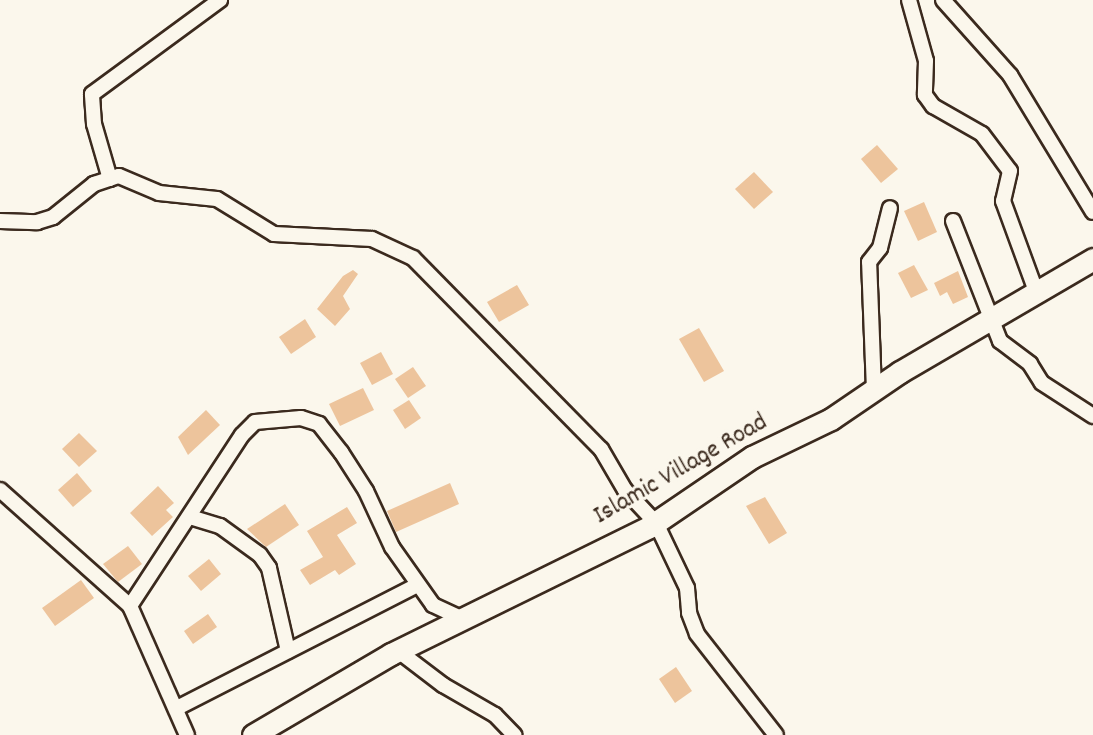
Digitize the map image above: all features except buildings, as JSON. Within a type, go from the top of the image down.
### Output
[{"type":"street","points":[[110,179],[96,133],[92,94],[220,0]]},
{"type":"street","points":[[909,0],[926,61],[925,95],[933,106],[982,134],[1010,171],[1003,201],[1037,294]]},
{"type":"street","points":[[943,0],[1010,75],[1093,212]]},
{"type":"street","points":[[0,221],[37,222],[53,217],[94,184],[119,176],[159,193],[217,199],[274,234],[372,239],[413,258],[601,449],[625,491],[656,523],[687,588],[689,613],[697,634],[776,735]]},
{"type":"street","points":[[874,390],[869,262],[880,247],[890,208]]},
{"type":"street","points":[[953,220],[1000,341],[1030,364],[1042,383],[1093,416]]},
{"type":"street","name":"Islamic Village Road","points":[[253,735],[397,650],[656,523],[752,457],[831,419],[874,390],[1093,259]]},
{"type":"street","points":[[130,606],[255,422],[301,418],[320,424],[341,452],[417,585],[433,605],[461,618]]},
{"type":"street","points":[[0,490],[130,606],[187,735]]},
{"type":"street","points":[[190,517],[220,526],[260,555],[269,568],[288,651]]},
{"type":"street","points":[[177,708],[417,585]]},
{"type":"street","points":[[397,650],[443,685],[495,715],[514,735]]}]
